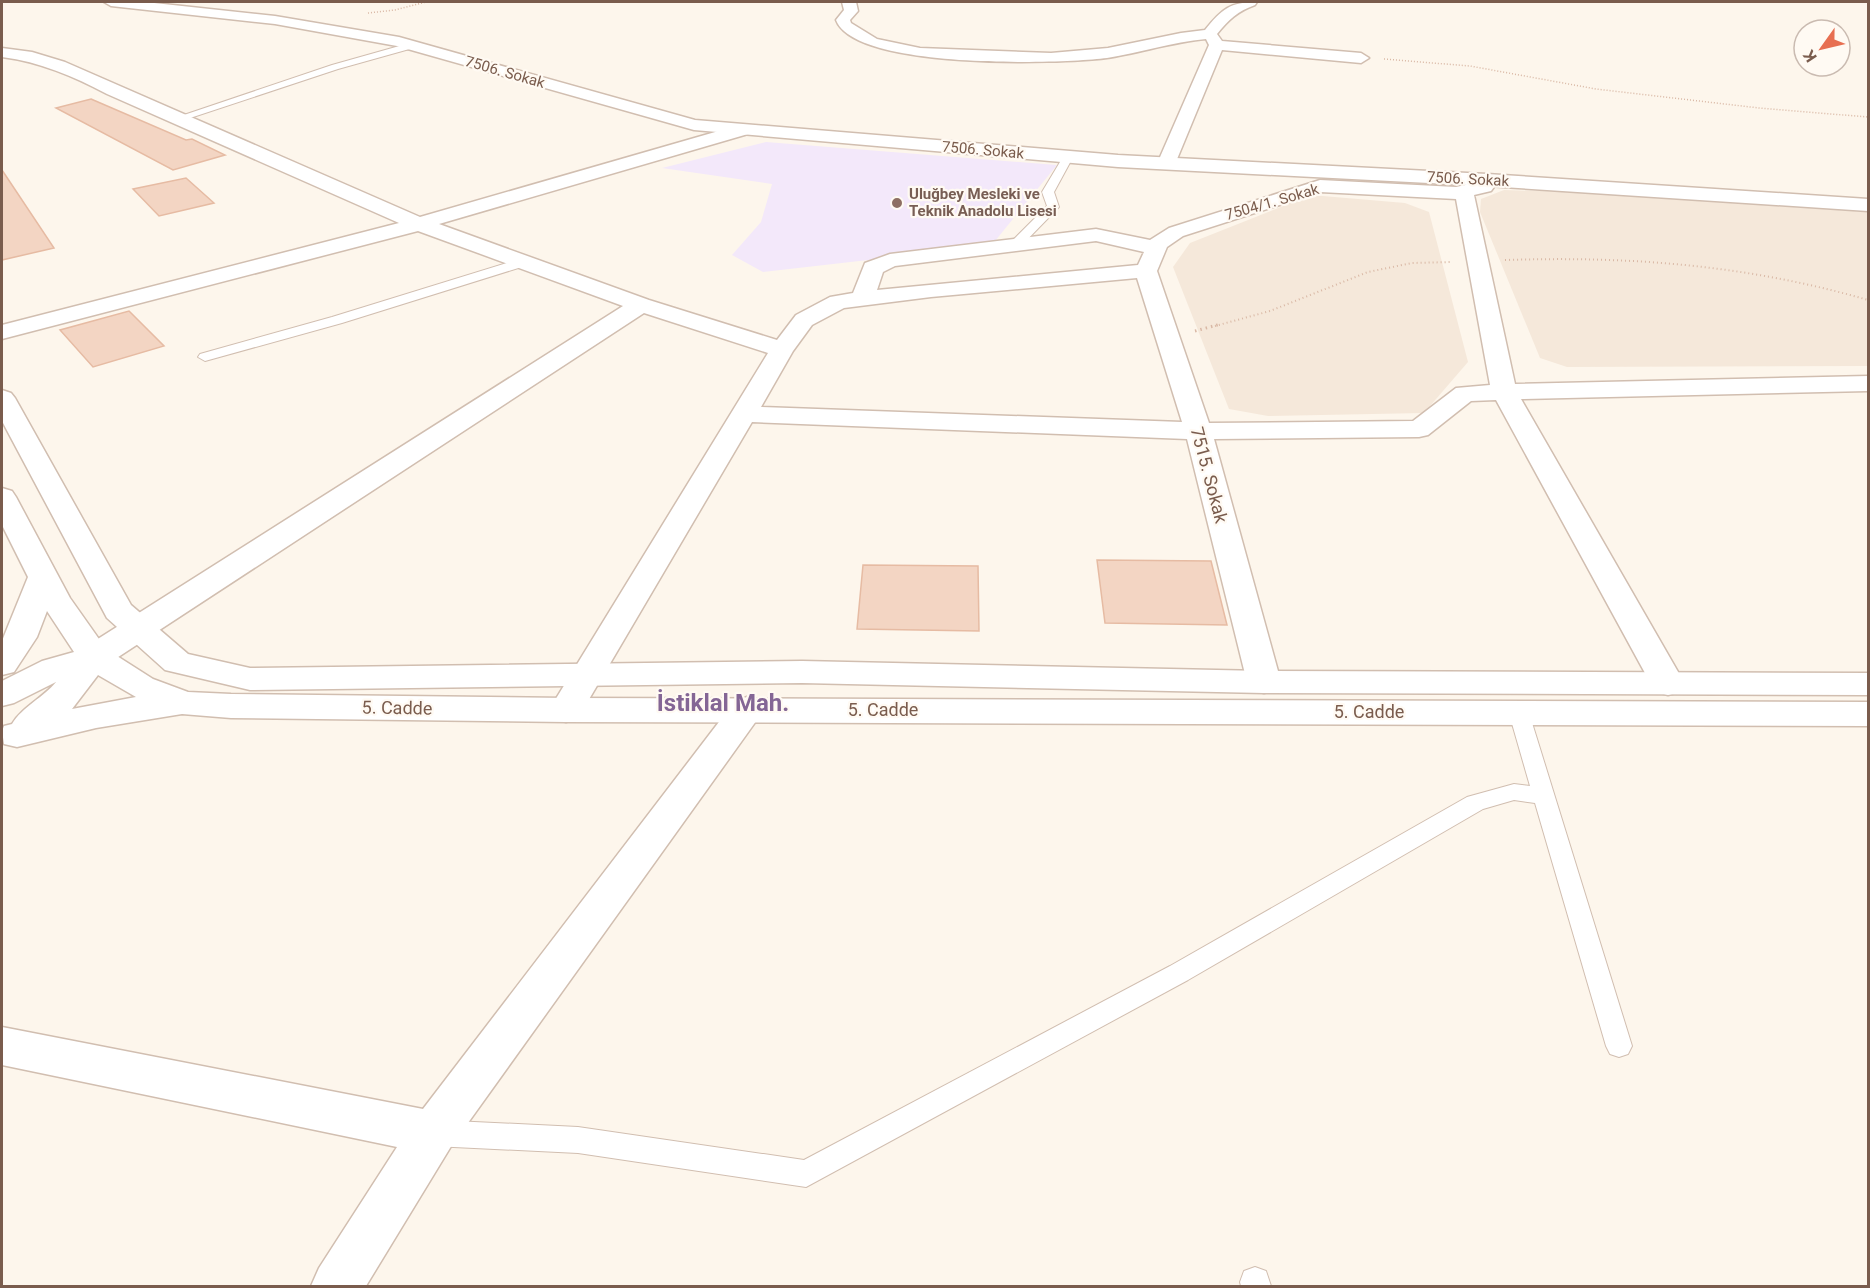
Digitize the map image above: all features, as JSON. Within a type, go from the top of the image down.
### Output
[{"type":"street","name":"7506. Sokak","points":[[111,2],[275,20],[392,41],[694,125],[1068,157],[1475,186],[1869,205]]},
{"type":"street","points":[[849,2],[851,10],[843,20],[845,25],[872,42],[920,53],[1077,57],[1182,37],[1361,58]]},
{"type":"street","points":[[1166,164],[1227,12],[1236,6],[1250,2]]},
{"type":"street","points":[[2,53],[36,57],[57,64],[419,224],[640,305],[782,350]]},
{"type":"street","points":[[2,332],[419,224],[742,130]]},
{"type":"street","name":"7504/1. Sokak","points":[[1151,259],[1158,244],[1176,232],[1320,186],[1475,186]]},
{"type":"street","points":[[1475,186],[1476,261],[1504,392],[1668,684]]},
{"type":"street","points":[[863,298],[870,273],[882,262],[1096,235],[1151,259]]},
{"type":"street","points":[[566,710],[782,350],[804,320],[838,302],[1151,259]]},
{"type":"street","name":"7515. Sokak","points":[[1151,259],[1168,337],[1198,431],[1264,682]]},
{"type":"street","points":[[2,695],[54,669],[94,657],[640,305]]},
{"type":"street","points":[[743,414],[1198,431],[1419,429],[1465,393],[1869,384]]},
{"type":"street","points":[[2,398],[118,611],[177,662],[250,679],[802,672],[1264,682],[1869,684]]},
{"type":"street","name":"5. Cadde","points":[[2,497],[54,598],[94,657],[141,687],[184,703],[231,706],[566,710],[1869,714]]},
{"type":"street","points":[[2,664],[21,637],[43,577]]},
{"type":"street","points":[[9,741],[58,703],[94,657]]},
{"type":"street","points":[[9,741],[69,720],[115,710],[184,703]]},
{"type":"street","points":[[338,1287],[434,1133],[747,709]]},
{"type":"street","points":[[2,1046],[434,1133]]},
{"type":"lane","points":[[296,69],[392,41]]},
{"type":"lane","points":[[177,119],[335,67],[410,46]]},
{"type":"lane","points":[[1015,245],[1053,207],[1048,192],[1068,157]]},
{"type":"lane","points":[[205,357],[369,310],[523,262]]},
{"type":"lane","points":[[1519,713],[1619,1046]]},
{"type":"lane","points":[[434,1133],[578,1140],[806,1174],[1179,973],[1475,803],[1514,792],[1544,796]]},
{"type":"path","points":[[1361,58],[1470,66],[1596,89],[1759,108],[1869,117]]},
{"type":"path","points":[[1168,337],[1221,326],[1270,311],[1368,272],[1412,263],[1572,257],[1711,265],[1769,276],[1869,300]]},
{"type":"shaded area","name":"Uluğbey Mesleki ve Teknik Anadolu Lisesi","points":[[766,142],[1057,165],[991,246],[763,272],[732,255],[761,222],[772,184],[662,168]]},
{"type":"shaded area","points":[[1504,190],[1571,192],[1868,212],[1868,366],[1567,367],[1540,358],[1480,212],[1481,199]]},
{"type":"shaded area","points":[[1311,195],[1405,203],[1429,212],[1468,362],[1424,413],[1268,416],[1229,409],[1173,267],[1190,243]]},
{"type":"building","points":[[91,99],[186,140],[192,139],[225,155],[173,170],[56,108]]},
{"type":"building","points":[[2,170],[54,248],[2,260]]},
{"type":"building","points":[[186,178],[214,203],[159,216],[133,189]]},
{"type":"building","points":[[129,311],[164,346],[93,367],[60,330]]},
{"type":"building","points":[[1097,560],[1211,561],[1227,625],[1105,623]]},
{"type":"building","points":[[863,565],[978,566],[979,631],[857,629]]},
{"type":"place","name":"Uluğbey Mesleki ve Teknik Anadolu Lisesi","points":[[897,203]]},
{"type":"district","name":"İstiklal Mah.","points":[[723,703]]}]
